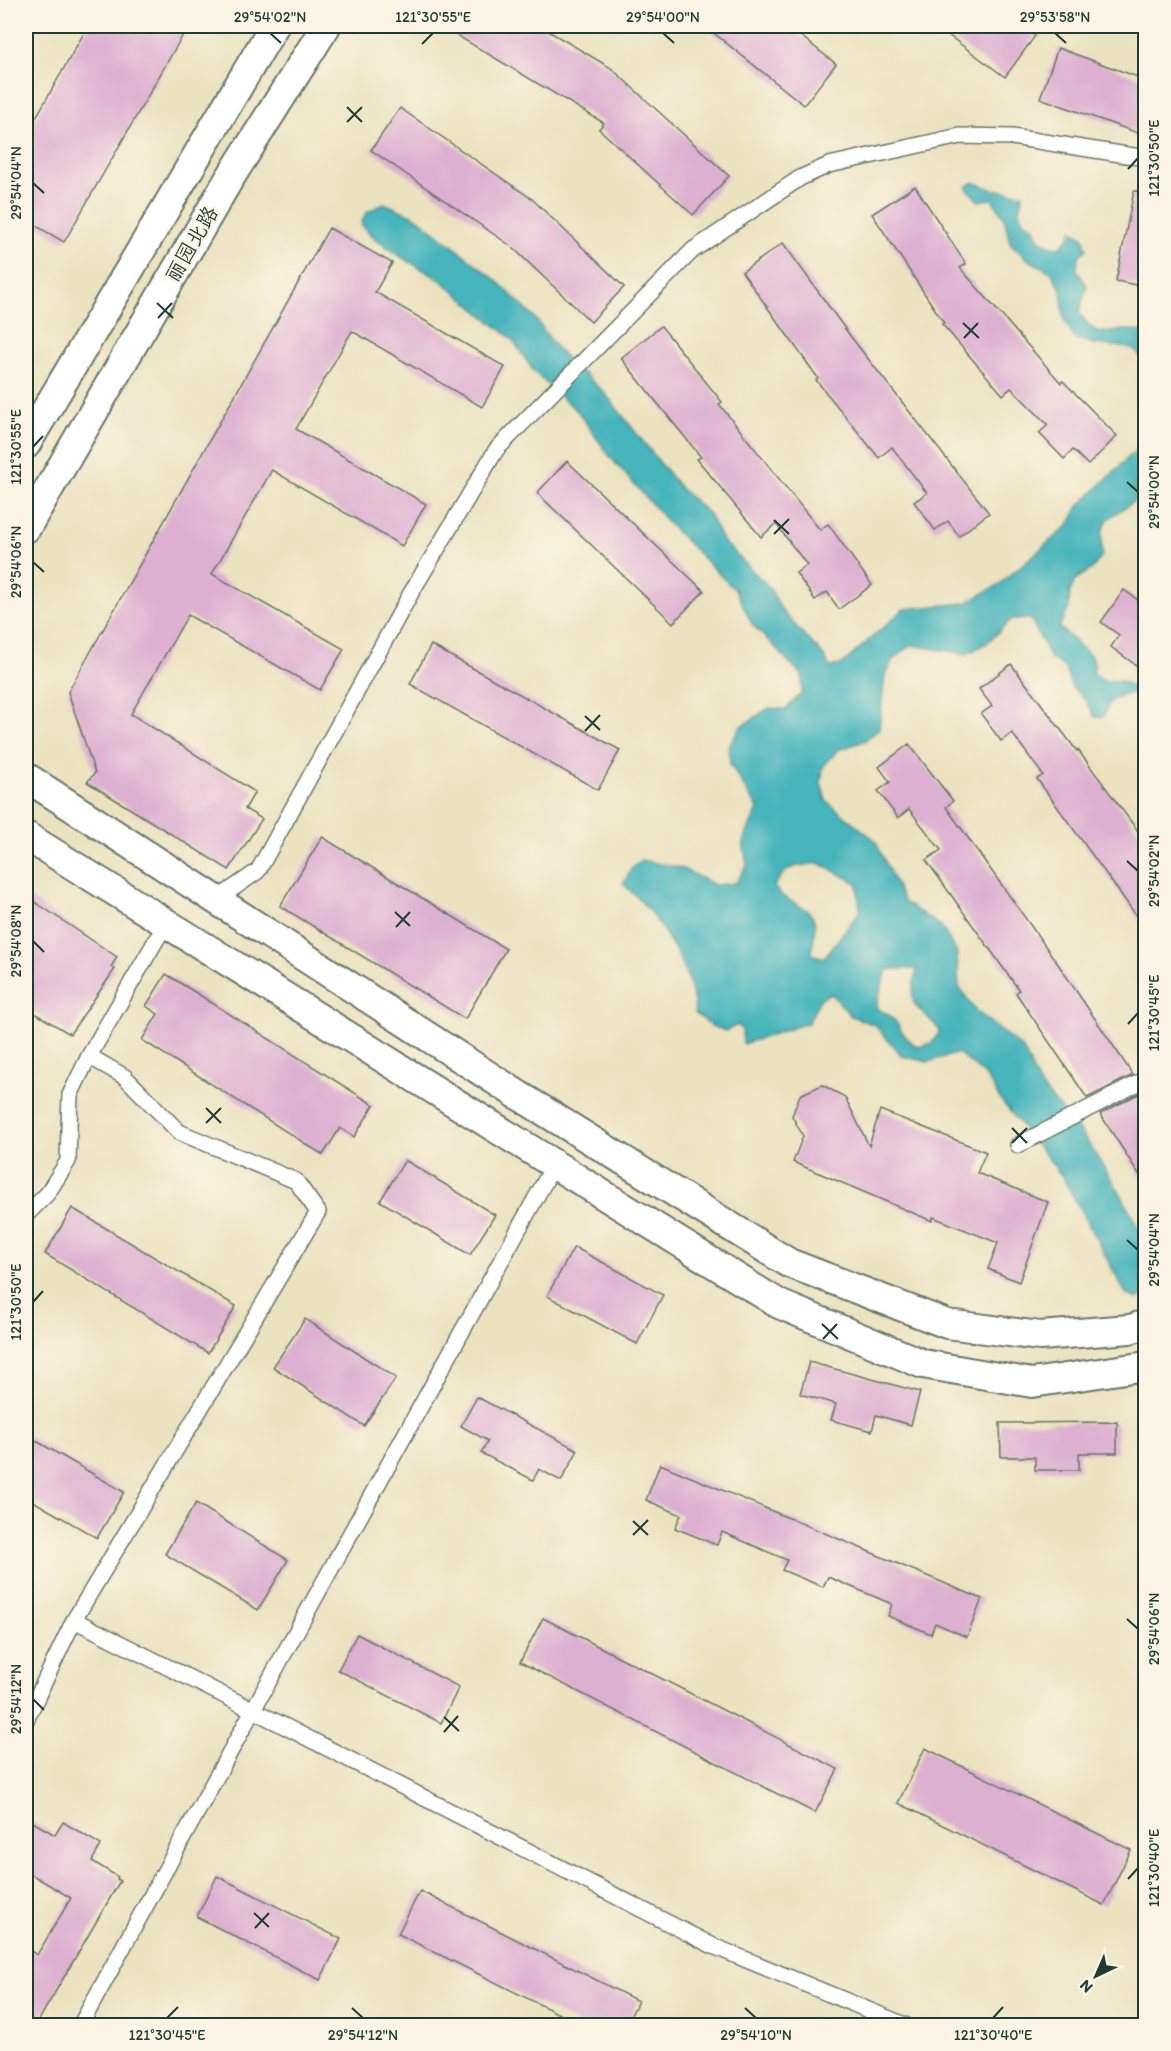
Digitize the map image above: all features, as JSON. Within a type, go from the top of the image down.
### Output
[{"type":"street","name":"丽园北路","points":[[26,444],[274,26]]},
{"type":"street","name":"丽园北路","points":[[26,528],[228,181],[326,26]]},
{"type":"street","points":[[26,777],[515,1093],[789,1263],[947,1324],[1040,1336],[1130,1329],[1146,1324]]},
{"type":"street","points":[[26,836],[779,1304],[923,1364],[1032,1383],[1146,1366]]},
{"type":"lane","points":[[216,900],[258,871],[406,603],[496,450],[693,250],[800,178],[829,165],[960,136],[1012,137],[1146,158]]},
{"type":"lane","points":[[26,1215],[47,1194],[68,1161],[70,1095],[89,1056],[166,924]]},
{"type":"lane","points":[[26,1720],[74,1620],[318,1212],[296,1180],[179,1132],[125,1077],[89,1056]]},
{"type":"lane","points":[[1018,1145],[1146,1078]]},
{"type":"lane","points":[[80,2025],[554,1165]]},
{"type":"lane","points":[[74,1620],[713,1946],[907,2025]]},
{"type":"water","points":[[974,182],[991,189],[1023,194],[1020,211],[1023,221],[1034,227],[1039,239],[1046,243],[1060,247],[1071,236],[1072,230],[1083,237],[1087,249],[1078,257],[1077,270],[1087,286],[1079,312],[1095,330],[1109,332],[1134,330],[1145,333],[1145,360],[1132,348],[1093,344],[1074,338],[1064,319],[1061,290],[1051,272],[1027,259],[1010,243],[1004,217],[992,199],[978,201],[966,187]]},
{"type":"water","points":[[384,203],[416,217],[496,280],[536,319],[557,349],[603,391],[680,488],[709,514],[722,540],[769,587],[783,612],[824,656],[830,667],[841,665],[904,609],[966,603],[997,586],[1069,525],[1079,506],[1145,441],[1145,476],[1136,483],[1134,501],[1108,519],[1102,532],[1102,556],[1092,569],[1076,579],[1070,591],[1069,608],[1059,627],[1090,655],[1095,665],[1093,672],[1105,680],[1124,682],[1135,690],[1133,693],[1114,699],[1108,705],[1103,717],[1095,717],[1086,701],[1071,686],[1065,668],[1050,658],[1031,619],[1012,619],[987,643],[967,654],[911,645],[892,661],[885,676],[879,729],[864,741],[838,750],[823,767],[821,783],[826,801],[875,840],[904,902],[941,926],[957,953],[959,987],[975,1010],[1023,1049],[1039,1084],[1081,1132],[1121,1194],[1145,1241],[1145,1293],[1137,1299],[1126,1294],[1062,1176],[1000,1099],[986,1076],[958,1053],[928,1062],[902,1056],[875,1025],[851,1016],[831,993],[820,999],[808,1023],[743,1044],[742,1030],[738,1025],[725,1031],[712,1026],[695,1013],[688,978],[671,942],[648,910],[623,884],[632,868],[641,860],[681,868],[715,885],[736,883],[747,865],[743,841],[758,809],[730,764],[729,747],[740,727],[769,708],[786,709],[802,693],[802,675],[752,624],[736,591],[671,526],[611,458],[578,412],[534,372],[513,340],[439,279],[371,236],[361,224],[366,213]],"holes":[[[819,863],[857,883],[860,911],[824,958],[812,954],[815,925],[809,912],[784,897],[774,886],[793,867]],[[887,969],[917,969],[913,1001],[940,1031],[932,1043],[918,1047],[906,1037],[892,1017],[877,1009],[877,1001]]]},
{"type":"building","points":[[88,26],[188,26],[64,242],[26,220],[26,135]]},
{"type":"building","points":[[441,26],[540,26],[611,68],[729,176],[693,215],[599,129],[604,123]]},
{"type":"building","points":[[705,26],[788,26],[836,64],[804,105]]},
{"type":"building","points":[[936,26],[1020,26],[1035,36],[1005,77]]},
{"type":"building","points":[[1058,48],[1146,80],[1146,136],[1040,98]]},
{"type":"building","points":[[400,108],[532,199],[624,287],[591,322],[511,246],[371,150]]},
{"type":"building","points":[[915,186],[966,264],[960,268],[1061,383],[1063,381],[1117,436],[1088,465],[1073,450],[1064,459],[1039,433],[1048,425],[1011,388],[1003,395],[942,324],[944,323],[872,214]]},
{"type":"building","points":[[1134,191],[1146,192],[1146,287],[1116,281]]},
{"type":"building","points":[[329,228],[392,263],[375,292],[505,367],[482,407],[352,331],[296,429],[426,504],[402,546],[272,470],[212,574],[344,649],[320,690],[188,615],[131,714],[255,792],[245,809],[262,819],[229,870],[87,782],[95,773],[68,692]]},
{"type":"building","points":[[783,243],[851,337],[989,513],[959,536],[948,521],[935,530],[914,502],[927,493],[892,447],[879,458],[816,380],[818,378],[742,272]]},
{"type":"building","points":[[661,326],[722,402],[719,404],[820,530],[828,524],[872,585],[839,609],[827,592],[815,600],[796,573],[807,565],[776,524],[761,537],[697,459],[701,457],[621,358]]},
{"type":"building","points":[[567,461],[704,591],[673,623],[537,493]]},
{"type":"building","points":[[1124,590],[1146,606],[1146,654],[1137,666],[1111,647],[1119,635],[1101,622]]},
{"type":"building","points":[[431,645],[620,750],[598,790],[410,684]]},
{"type":"building","points":[[1011,664],[1146,842],[1146,929],[1037,779],[1043,775],[1012,733],[1001,741],[981,714],[992,706],[979,689]]},
{"type":"building","points":[[909,744],[953,801],[946,807],[1058,964],[1133,1075],[1087,1098],[1016,993],[1019,990],[926,860],[941,850],[909,809],[898,818],[878,791],[890,782],[879,767]]},
{"type":"building","points":[[322,837],[506,949],[465,1019],[280,906]]},
{"type":"building","points":[[26,896],[117,957],[111,967],[115,969],[70,1034],[26,1008]]},
{"type":"building","points":[[166,974],[374,1105],[354,1137],[340,1128],[323,1155],[142,1040],[158,1014],[146,1006]]},
{"type":"building","points":[[822,1085],[845,1097],[869,1146],[880,1110],[986,1152],[977,1173],[1048,1202],[1019,1282],[988,1269],[998,1243],[933,1217],[932,1221],[793,1162],[803,1136],[792,1116],[800,1095]]},
{"type":"building","points":[[1144,1091],[1146,1093],[1146,1185],[1100,1114]]},
{"type":"building","points":[[405,1160],[495,1215],[470,1255],[380,1201]]},
{"type":"building","points":[[72,1208],[236,1306],[208,1353],[45,1254]]},
{"type":"building","points":[[574,1247],[663,1295],[637,1344],[547,1296]]},
{"type":"building","points":[[305,1319],[396,1378],[364,1426],[273,1367]]},
{"type":"building","points":[[809,1362],[920,1392],[911,1425],[876,1415],[872,1431],[831,1420],[836,1404],[800,1394]]},
{"type":"building","points":[[477,1397],[578,1450],[561,1481],[539,1469],[533,1480],[481,1453],[488,1441],[461,1426]]},
{"type":"building","points":[[1117,1422],[1117,1453],[1079,1453],[1079,1470],[1035,1470],[1035,1457],[1001,1457],[1000,1423]]},
{"type":"building","points":[[26,1435],[124,1492],[97,1538],[26,1497]]},
{"type":"building","points":[[660,1464],[982,1599],[967,1637],[935,1623],[931,1634],[888,1616],[892,1604],[828,1577],[823,1587],[782,1570],[787,1560],[722,1532],[717,1545],[675,1528],[681,1515],[646,1500]]},
{"type":"building","points":[[196,1503],[288,1560],[258,1610],[165,1554]]},
{"type":"building","points":[[543,1618],[838,1769],[815,1813],[520,1662]]},
{"type":"building","points":[[357,1634],[459,1687],[441,1723],[338,1670]]},
{"type":"building","points":[[925,1748],[1131,1850],[1104,1905],[898,1803]]},
{"type":"building","points":[[26,1818],[55,1835],[63,1822],[101,1845],[92,1861],[118,1877],[120,1881],[36,2025],[26,2025],[26,1948],[37,1955],[71,1898],[26,1871]]},
{"type":"building","points":[[217,1876],[341,1939],[320,1980],[197,1917]]},
{"type":"building","points":[[420,1891],[638,2001],[626,2025],[581,2025],[398,1934]]}]
